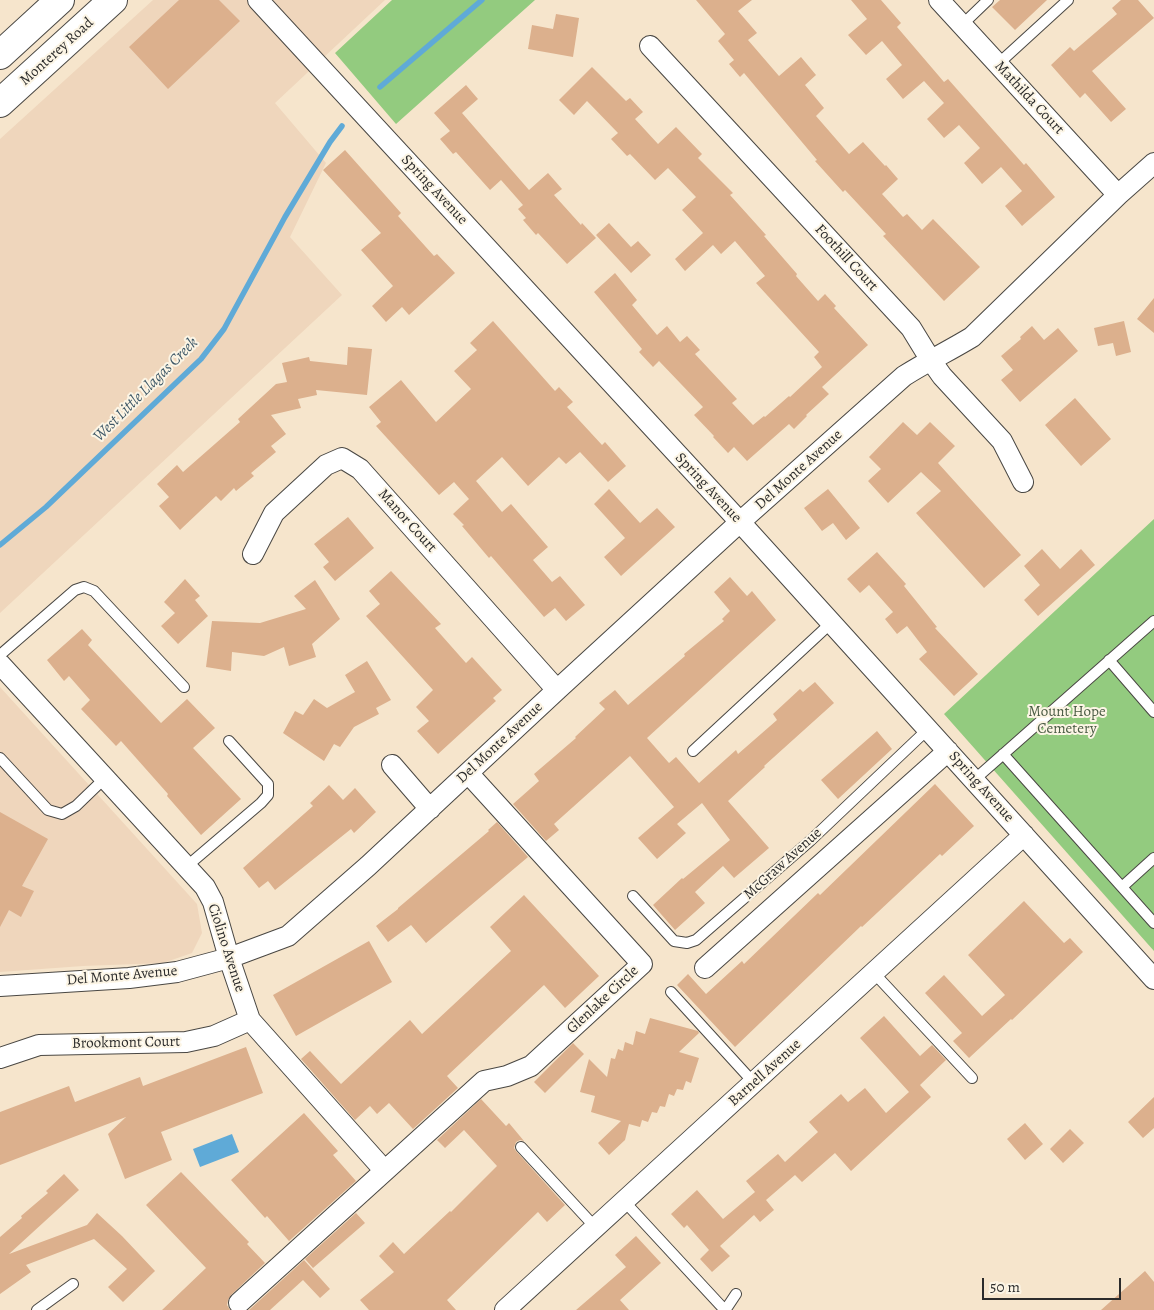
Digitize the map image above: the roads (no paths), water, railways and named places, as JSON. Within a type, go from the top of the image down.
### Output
[{"type":"main road","name":"Monterey Road","points":[[0,103],[114,0]]},
{"type":"main road","points":[[0,55],[52,3]]},
{"type":"street","name":"Spring Avenue","points":[[258,0],[740,522],[1154,978]]},
{"type":"street","name":"Mathilda Court","points":[[939,0],[1118,195]]},
{"type":"street","name":"Foothill Court","points":[[650,46],[911,328],[942,376],[1002,441],[1023,482]]},
{"type":"street","name":"Del Monte Avenue","points":[[0,986],[129,978],[177,972],[229,958],[288,936],[368,866],[740,522],[904,376],[930,359],[953,349],[972,337],[1118,195],[1154,163]]},
{"type":"street","name":"Manor Court","points":[[253,554],[274,513],[326,465],[342,458],[360,469],[557,690]]},
{"type":"street","name":"Ciolino Avenue","points":[[0,664],[205,887],[213,902],[250,1020],[384,1170]]},
{"type":"street","name":"McGraw Avenue","points":[[705,968],[948,751]]},
{"type":"street","points":[[392,765],[430,809]]},
{"type":"street","name":"Glenlake Circle","points":[[384,1170],[484,1080],[507,1076],[531,1066],[642,964],[468,773]]},
{"type":"street","name":"Barnell Avenue","points":[[505,1310],[1024,835]]},
{"type":"street","name":"Brookmont Court","points":[[0,1058],[39,1045],[186,1042],[214,1036],[250,1020]]},
{"type":"street","points":[[239,1303],[384,1170]]},
{"type":"lane","points":[[962,25],[988,0]]},
{"type":"lane","points":[[998,64],[1068,0]]},
{"type":"lane","points":[[0,655],[75,590],[84,588],[94,591],[184,687]]},
{"type":"lane","points":[[974,780],[1154,620]]},
{"type":"lane","points":[[693,751],[831,623]]},
{"type":"lane","points":[[1109,660],[1154,712]]},
{"type":"lane","name":"McGraw Avenue","points":[[633,896],[674,941],[687,943],[696,940],[810,841],[928,729]]},
{"type":"lane","points":[[186,867],[268,795],[268,784],[229,741]]},
{"type":"lane","points":[[1003,754],[1154,923]]},
{"type":"lane","points":[[0,758],[48,810],[62,814],[76,806],[105,778]]},
{"type":"lane","points":[[1122,887],[1154,858]]},
{"type":"lane","points":[[874,973],[972,1078]]},
{"type":"lane","points":[[671,992],[754,1083]]},
{"type":"lane","points":[[521,1147],[595,1227]]},
{"type":"lane","points":[[624,1201],[722,1307],[726,1309],[736,1294]]},
{"type":"lane","points":[[37,1310],[73,1284]]},
{"type":"water","points":[[232,1134],[239,1152],[200,1167],[193,1149]]},
{"type":"waterway","name":"West Little Llagas Creek","points":[[380,87],[482,0]]},
{"type":"waterway","name":"West Little Llagas Creek","points":[[0,545],[46,507],[201,359],[224,329],[285,217],[330,142],[342,126]]},
{"type":"park label","name":"Mount Hope Cemetery","points":[[1067,720]]}]
